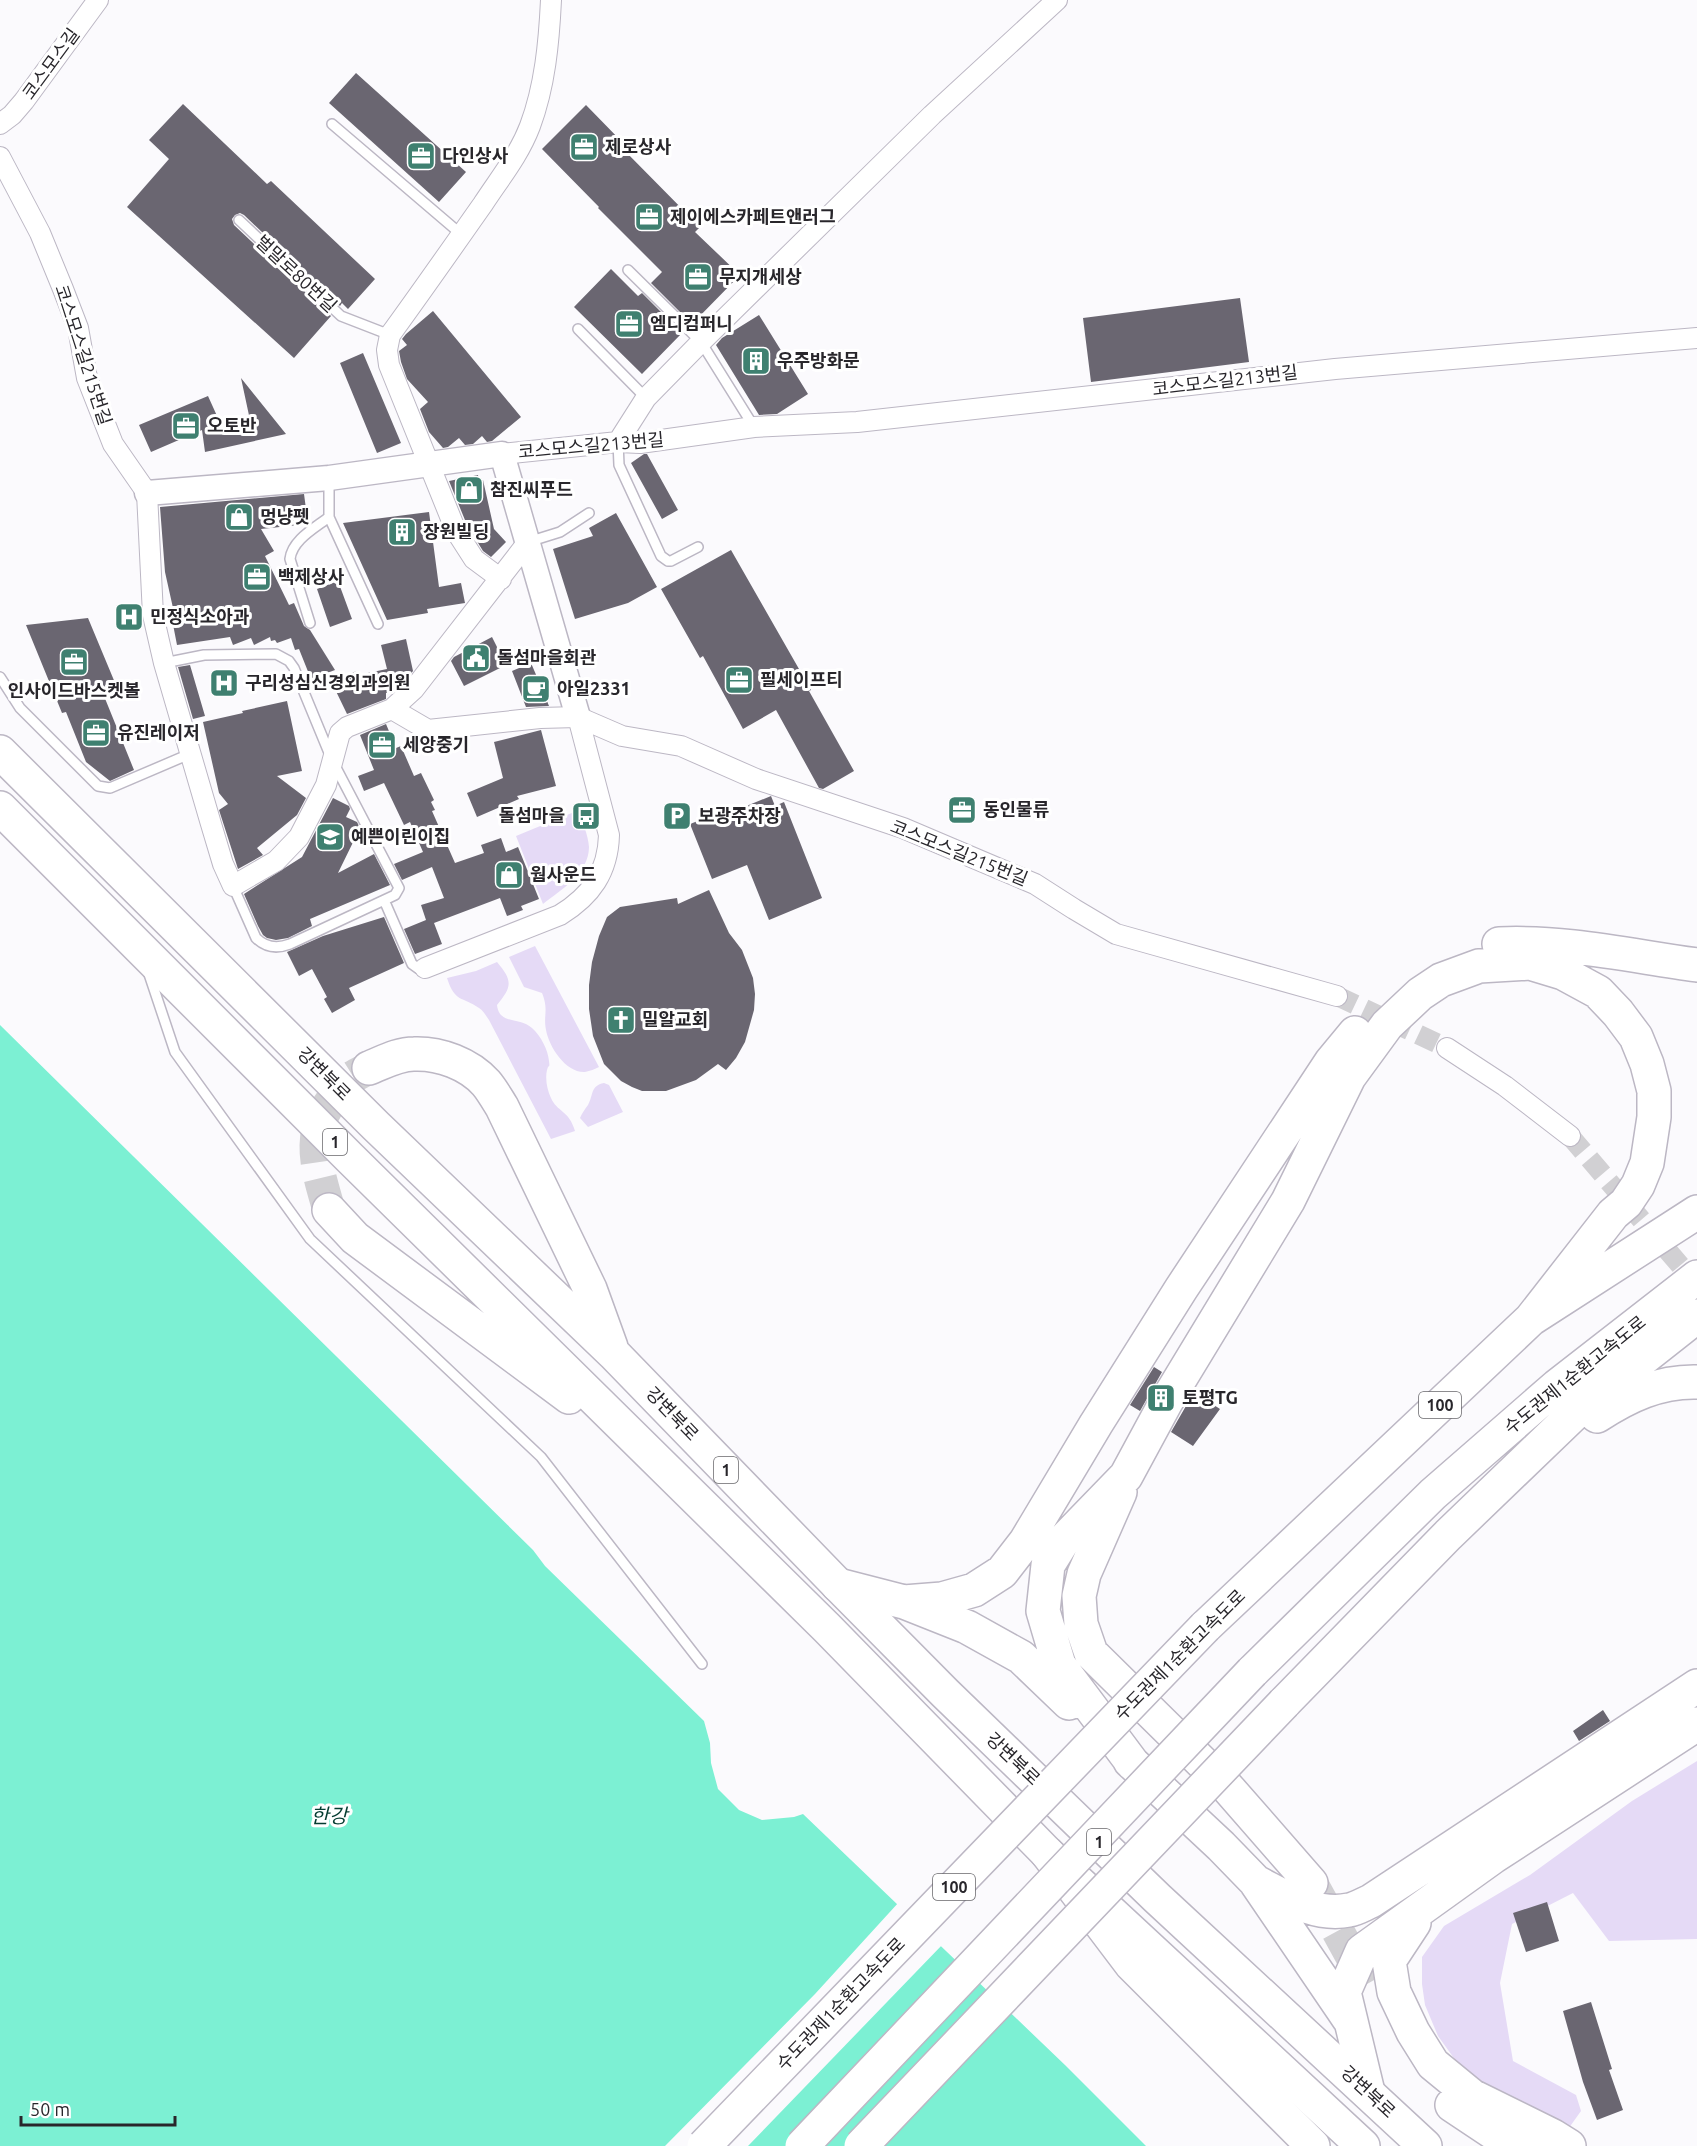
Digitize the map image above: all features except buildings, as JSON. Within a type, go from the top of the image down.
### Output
[{"type":"highway","name":"강변북로","points":[[0,752],[384,1135],[614,1354],[838,1586],[945,1693],[1156,1898],[1425,2146]]},
{"type":"highway","name":"1","points":[[0,808],[827,1628],[1047,1854],[1363,2146]]},
{"type":"highway","points":[[904,1602],[942,1599],[974,1590],[1002,1572],[1026,1541],[1180,1289],[1331,1062],[1386,996],[1425,963],[1472,945],[1535,942],[1585,947],[1697,965]]},
{"type":"highway","points":[[1311,1883],[1227,1787],[1091,1653],[1081,1624],[1079,1596],[1084,1574],[1126,1476],[1166,1402],[1288,1201],[1349,1077],[1387,1025],[1420,994],[1441,980],[1479,966],[1530,963],[1563,973],[1598,993],[1618,1012],[1636,1037],[1654,1090],[1651,1143],[1647,1163],[1638,1185],[1626,1203],[1613,1214],[1531,1319]]},
{"type":"highway","points":[[369,1068],[392,1058],[414,1054],[441,1057],[470,1068],[487,1084],[502,1107],[590,1289],[614,1354]]},
{"type":"highway","points":[[329,1210],[355,1238],[384,1261],[671,1474]]},
{"type":"highway","name":"수도권제1순환고속도로","points":[[704,2146],[1204,1627],[1531,1319],[1697,1212]]},
{"type":"highway","name":"수도권제1순환고속도로","points":[[802,2146],[1252,1672],[1432,1494],[1557,1386],[1697,1277]]},
{"type":"highway","name":"수도권제1순환고속도로","points":[[861,2146],[1284,1702],[1448,1535],[1580,1409],[1697,1316]]},
{"type":"highway","points":[[1448,1535],[1593,1420],[1622,1400],[1671,1383],[1697,1382]]},
{"type":"highway","points":[[1126,1476],[1063,1541],[1048,1565],[1043,1611],[1059,1665],[1133,1764]]},
{"type":"highway","points":[[838,1586],[904,1602],[967,1627],[1021,1657],[1255,1881],[1349,2019]]},
{"type":"highway","points":[[1255,1881],[1290,1900],[1319,1910],[1349,1910],[1371,1900],[1697,1686]]},
{"type":"highway","points":[[1368,2092],[1344,1992],[1362,1951],[1493,1857],[1697,1724]]},
{"type":"highway","points":[[1047,1854],[1131,1964],[1312,2146]]},
{"type":"highway","points":[[1425,1906],[1389,1961],[1394,1992],[1413,2032],[1433,2064],[1472,2096],[1569,2146]]},
{"type":"highway","points":[[1367,1984],[1410,2068],[1469,2118],[1497,2135],[1530,2146]]},
{"type":"street","name":"코스모스길","points":[[0,124],[12,115],[24,101],[98,0]]},
{"type":"street","points":[[501,579],[480,564],[467,550],[456,531],[389,365],[387,350],[390,335],[512,163],[530,125],[539,97],[547,53],[551,0]]},
{"type":"street","points":[[618,442],[646,398],[701,342],[932,115],[1057,0]]},
{"type":"street","name":"코스모스길215번길","points":[[0,157],[40,233],[63,289],[78,328],[87,378],[112,444],[147,493]]},
{"type":"street","name":"코스모스길213번길","points":[[147,493],[329,478],[502,454],[618,442],[640,443],[753,427],[857,422],[1335,369],[1697,338]]},
{"type":"street","points":[[425,968],[560,915],[578,904],[596,884],[606,860],[609,835],[578,717],[502,454]]},
{"type":"street","points":[[147,493],[153,615],[223,864],[234,886],[276,861],[299,837],[326,785],[340,733],[347,727],[392,709],[419,684],[528,542]]},
{"type":"street","name":"코스모스길215번길","points":[[392,709],[420,726],[434,730],[540,718],[578,717],[622,736],[681,746],[756,779],[903,828],[1035,884],[1116,934],[1337,996]]},
{"type":"street","points":[[1447,1048],[1505,1086],[1570,1136]]},
{"type":"lane","points":[[332,124],[462,235]]},
{"type":"lane","name":"벌말로80번길","points":[[239,220],[341,315],[390,335]]},
{"type":"lane","points":[[628,270],[701,342],[753,427]]},
{"type":"lane","points":[[578,329],[646,398]]},
{"type":"lane","points":[[618,442],[619,465],[661,556],[671,561],[698,547]]},
{"type":"lane","points":[[329,478],[329,517],[378,624]]},
{"type":"lane","points":[[528,542],[560,532],[589,513]]},
{"type":"lane","points":[[310,623],[290,554],[296,543],[329,517]]},
{"type":"lane","points":[[165,663],[204,655],[276,654],[282,656],[294,668],[332,760],[399,888],[395,895],[290,944],[274,947],[262,944],[256,938],[234,886]]},
{"type":"lane","points":[[0,677],[20,708],[98,786],[110,788],[192,753]]},
{"type":"lane","points":[[384,900],[412,964],[419,969],[425,968]]},
{"type":"lane","points":[[141,949],[175,1052],[310,1239],[541,1457],[702,1664]]},
{"type":"shaded area","points":[[579,810],[589,847],[588,856],[573,880],[543,904],[516,836]]},
{"type":"shaded area","points":[[535,946],[599,1067],[585,1072],[571,1068],[560,1058],[551,1044],[546,1030],[545,1004],[542,993],[524,987],[509,957]]},
{"type":"shaded area","points":[[497,962],[509,984],[497,1005],[499,1011],[506,1018],[532,1028],[541,1039],[548,1057],[547,1088],[556,1106],[570,1119],[575,1131],[551,1139],[489,1020],[480,1009],[456,995],[450,986],[447,978],[476,971]]},
{"type":"shaded area","points":[[604,1083],[609,1085],[623,1112],[588,1127],[580,1118],[594,1088]]},
{"type":"shaded area","points":[[1697,1761],[1697,1939],[1609,1941],[1573,1893],[1512,1924],[1500,1983],[1513,2061],[1576,2095],[1581,2111],[1566,2132],[1487,2090],[1456,2061],[1438,2036],[1425,2005],[1422,1957],[1444,1926],[1530,1875],[1632,1801]]},
{"type":"water","name":"한강","points":[[0,1025],[704,1721],[718,1789],[739,1810],[762,1820],[803,1814],[1065,2065],[1146,2146],[0,2146]]},
{"type":"pier","points":[[899,1902],[943,1944],[748,2146],[665,2146],[815,1994]]},
{"type":"tunnel","points":[[1337,996],[1447,1048]]},
{"type":"tunnel","points":[[329,1210],[316,1154],[319,1127],[324,1113],[342,1086],[369,1068]]},
{"type":"tunnel","points":[[1570,1136],[1697,1285]]},
{"type":"tunnel","points":[[1314,1888],[1367,1984]]},
{"type":"place","name":"제로상사","points":[[584,147]]},
{"type":"place","name":"다인상사","points":[[421,156]]},
{"type":"place","name":"제이에스카페트앤러그","points":[[649,217]]},
{"type":"place","name":"무지개세상","points":[[698,277]]},
{"type":"place","name":"엠디컴퍼니","points":[[629,324]]},
{"type":"place","name":"우주방화문","points":[[756,361]]},
{"type":"place","name":"오토반","points":[[186,426]]},
{"type":"place","name":"참진씨푸드","points":[[469,490]]},
{"type":"place","name":"멍냥펫","points":[[239,517]]},
{"type":"place","name":"장원빌딩","points":[[402,532]]},
{"type":"place","name":"백제상사","points":[[257,577]]},
{"type":"place","name":"민정식소아과","points":[[129,617]]},
{"type":"place","name":"돌섬마을회관","points":[[476,658]]},
{"type":"place","name":"인사이드바스켓볼","points":[[74,662]]},
{"type":"place","name":"필세이프티","points":[[739,680]]},
{"type":"place","name":"구리성심신경외과의원","points":[[224,683]]},
{"type":"place","name":"아일2331","points":[[536,689]]},
{"type":"place","name":"유진레이저","points":[[96,733]]},
{"type":"place","name":"세앙중기","points":[[382,745]]},
{"type":"place","name":"동인물류","points":[[962,810]]},
{"type":"place","name":"돌섬마을","points":[[586,816]]},
{"type":"place","name":"보광주차장","points":[[677,816]]},
{"type":"place","name":"예쁜이린이집","points":[[330,837]]},
{"type":"place","name":"웜사운드","points":[[509,875]]},
{"type":"place","name":"밀알교회","points":[[621,1020]]},
{"type":"place","name":"토평TG","points":[[1161,1398]]}]
